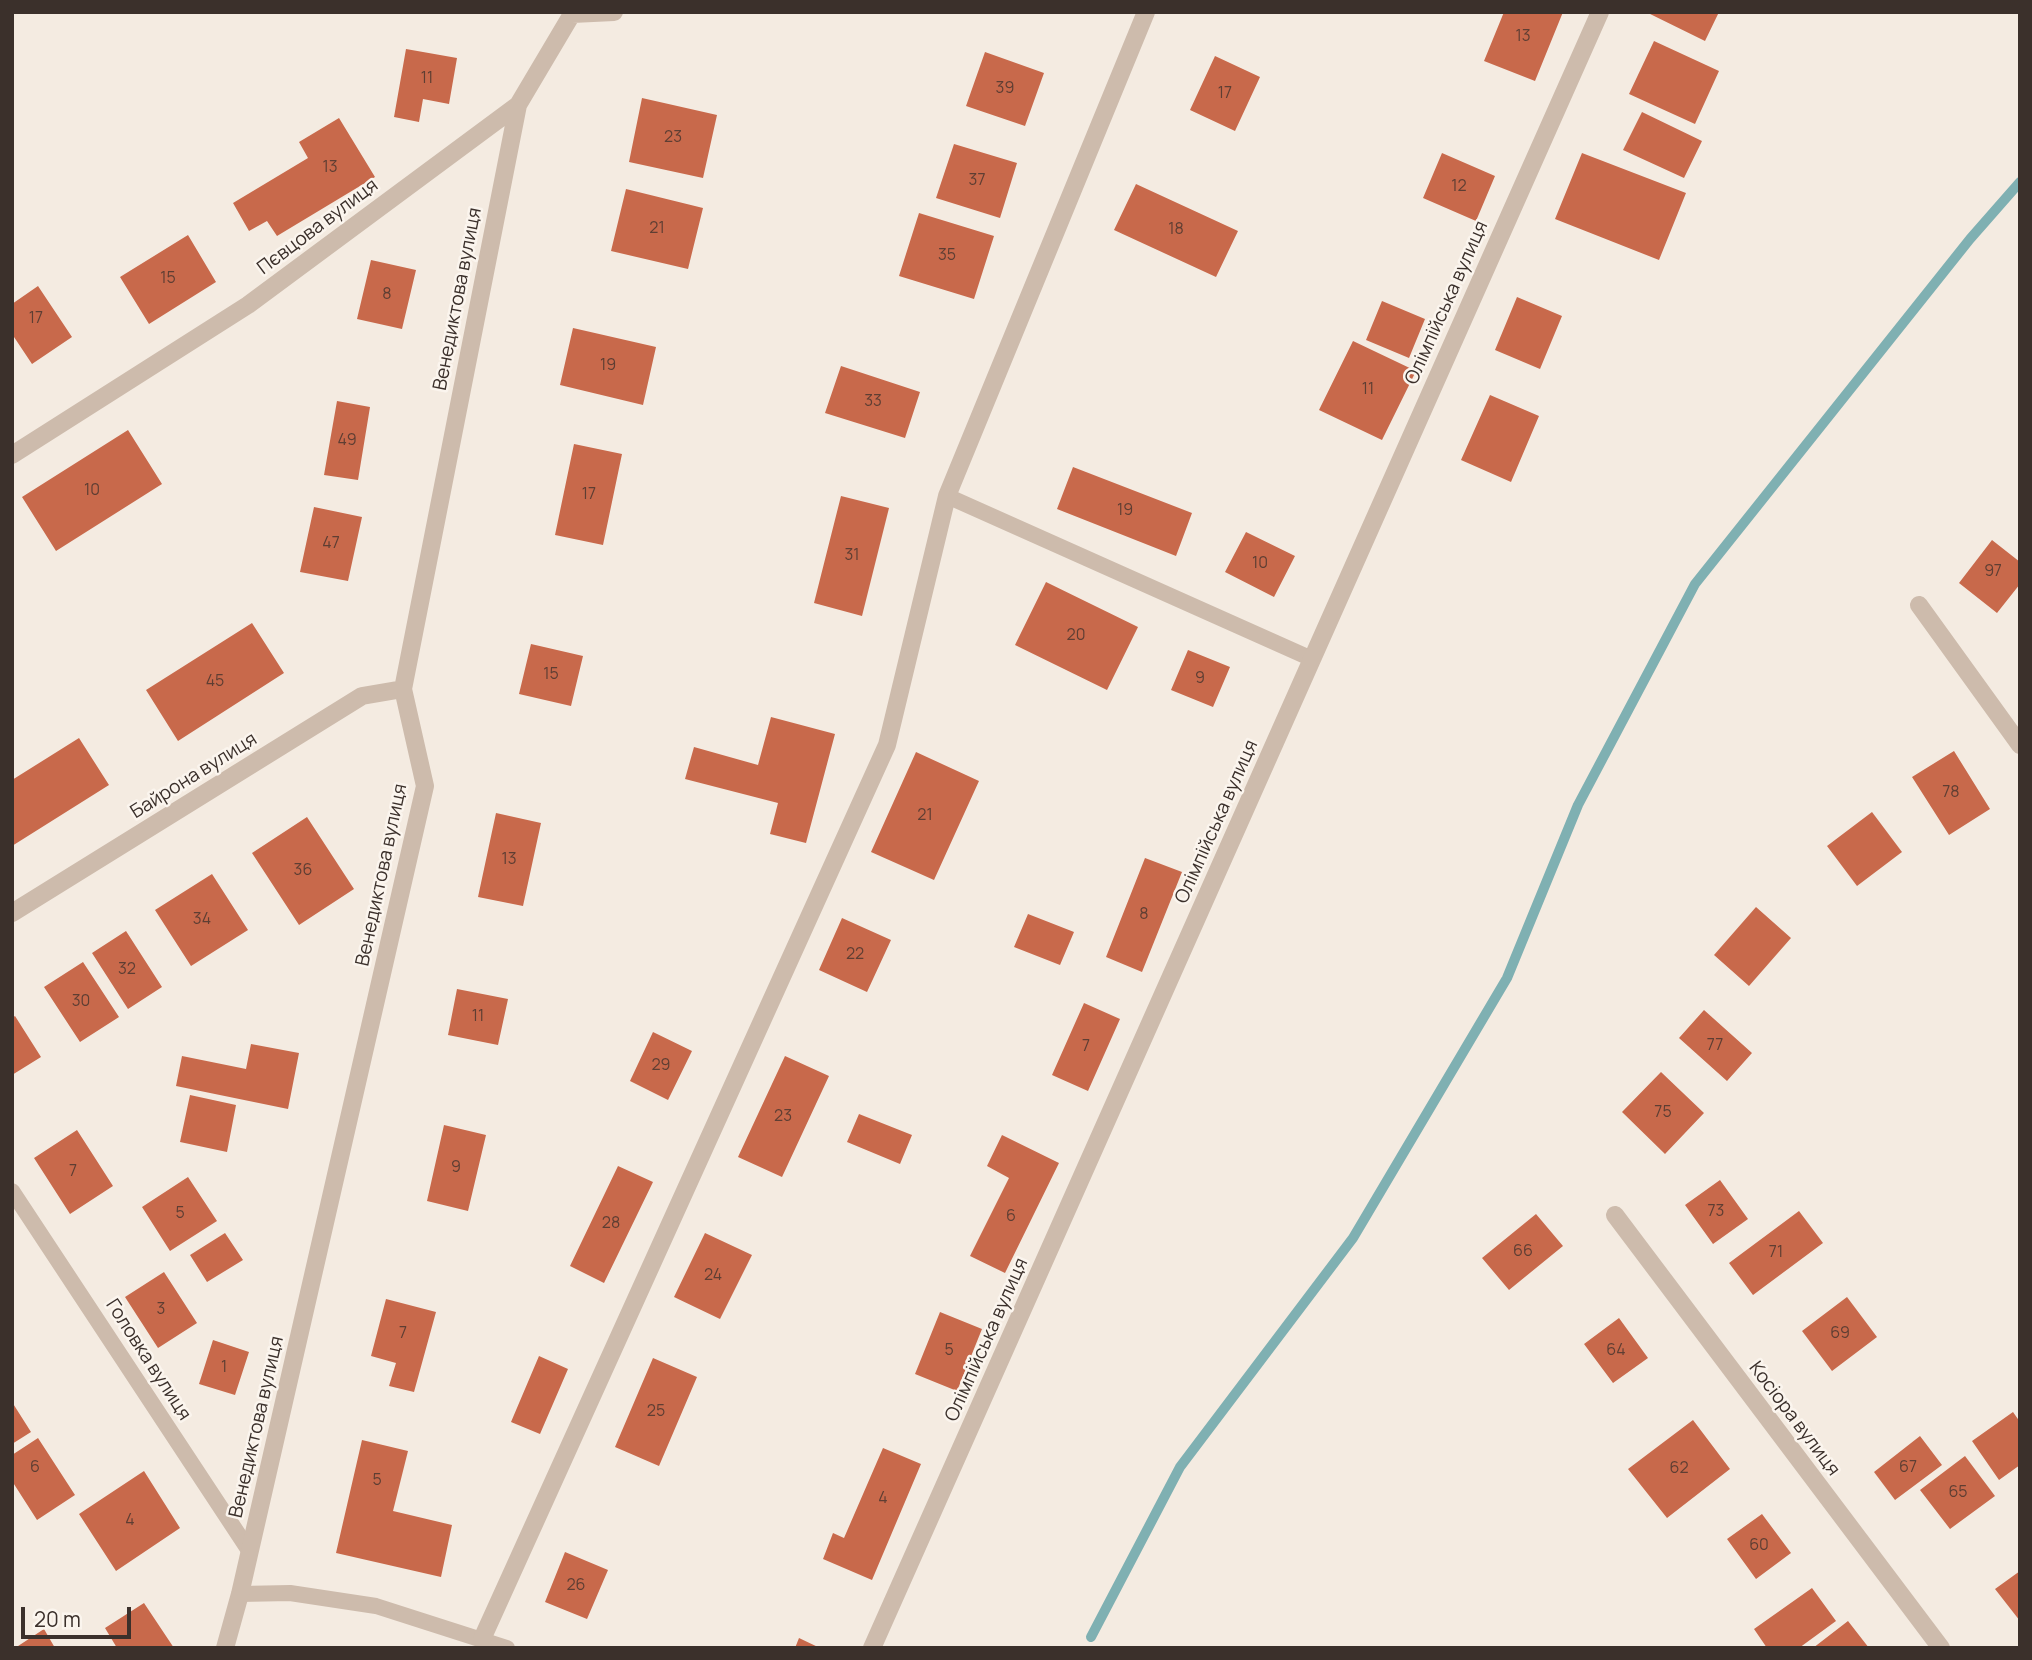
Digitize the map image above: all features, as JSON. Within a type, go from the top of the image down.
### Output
[{"type":"street","name":"Пєвцова вулиця","points":[[12,455],[248,305],[518,105],[572,13],[614,12]]},
{"type":"street","points":[[482,1639],[887,745],[947,496],[1146,12]]},
{"type":"street","name":"Олімпійська вулиця","points":[[872,1648],[1600,12]]},
{"type":"street","name":"Венедиктова вулиця","points":[[225,1648],[250,1552],[425,786],[403,689],[518,105]]},
{"type":"street","points":[[1919,605],[2020,745]]},
{"type":"street","name":"Байрона вулиця","points":[[12,913],[362,696],[403,689]]},
{"type":"street","name":"Косіора вулиця","points":[[1615,1215],[1941,1648]]},
{"type":"lane","points":[[947,496],[1312,659]]},
{"type":"lane","name":"Головка вулиця","points":[[12,1191],[250,1552]]},
{"type":"lane","points":[[240,1594],[290,1593],[376,1606],[508,1648]]},
{"type":"building","points":[[1504,12],[1563,12],[1535,81],[1484,61]]},
{"type":"building","points":[[1646,12],[1719,12],[1705,41]]},
{"type":"building","points":[[1654,41],[1719,71],[1695,124],[1629,94]]},
{"type":"building","points":[[406,49],[457,58],[449,104],[423,99],[419,122],[394,117]]},
{"type":"building","points":[[985,52],[1044,73],[1025,126],[966,106]]},
{"type":"building","points":[[1215,56],[1260,77],[1235,131],[1190,110]]},
{"type":"building","points":[[642,98],[717,115],[703,178],[629,162]]},
{"type":"building","points":[[1642,112],[1702,141],[1684,178],[1623,150]]},
{"type":"building","points":[[339,118],[375,177],[277,236],[267,221],[249,231],[233,203],[308,158],[299,142]]},
{"type":"building","points":[[954,144],[1017,163],[1000,218],[936,198]]},
{"type":"building","points":[[1442,153],[1495,176],[1476,221],[1423,198]]},
{"type":"building","points":[[1582,153],[1686,193],[1659,260],[1555,219]]},
{"type":"building","points":[[1136,184],[1238,231],[1216,277],[1114,230]]},
{"type":"building","points":[[626,189],[703,208],[688,269],[611,251]]},
{"type":"building","points":[[919,213],[994,236],[974,299],[899,276]]},
{"type":"building","points":[[188,235],[216,282],[149,324],[120,277]]},
{"type":"building","points":[[371,260],[416,270],[402,329],[357,319]]},
{"type":"building","points":[[38,286],[72,337],[32,364],[12,334],[12,304]]},
{"type":"building","points":[[1517,297],[1562,316],[1540,369],[1495,350]]},
{"type":"building","points":[[1382,301],[1425,319],[1409,358],[1366,340]]},
{"type":"building","points":[[573,328],[656,347],[643,405],[560,385]]},
{"type":"building","points":[[1353,341],[1416,371],[1382,440],[1319,410]]},
{"type":"building","points":[[841,366],[920,392],[905,438],[825,413]]},
{"type":"building","points":[[1490,395],[1539,416],[1511,482],[1461,460]]},
{"type":"building","points":[[337,401],[370,407],[358,480],[324,475]]},
{"type":"building","points":[[128,430],[162,484],[56,551],[22,497]]},
{"type":"building","points":[[574,444],[622,454],[603,545],[555,535]]},
{"type":"building","points":[[1073,467],[1192,513],[1176,556],[1057,509]]},
{"type":"building","points":[[841,496],[889,508],[862,616],[814,603]]},
{"type":"building","points":[[314,507],[362,517],[348,581],[300,572]]},
{"type":"building","points":[[1246,532],[1295,556],[1274,597],[1225,572]]},
{"type":"building","points":[[1992,540],[2020,562],[2020,584],[1997,613],[1959,583]]},
{"type":"building","points":[[1046,582],[1138,627],[1107,690],[1015,645]]},
{"type":"building","points":[[252,623],[284,673],[178,741],[146,690]]},
{"type":"building","points":[[531,644],[583,656],[571,706],[519,694]]},
{"type":"building","points":[[1188,650],[1230,667],[1213,707],[1171,690]]},
{"type":"building","points":[[771,717],[835,734],[806,843],[770,834],[778,803],[685,779],[694,747],[758,765]]},
{"type":"building","points":[[79,738],[109,785],[12,846],[12,780]]},
{"type":"building","points":[[1954,751],[1990,809],[1949,835],[1912,777]]},
{"type":"building","points":[[916,752],[979,781],[934,880],[871,852]]},
{"type":"building","points":[[1872,812],[1902,852],[1857,886],[1827,846]]},
{"type":"building","points":[[496,813],[541,823],[523,906],[478,897]]},
{"type":"building","points":[[307,817],[354,889],[299,925],[252,853]]},
{"type":"building","points":[[1145,858],[1182,872],[1142,972],[1106,957]]},
{"type":"building","points":[[212,874],[248,930],[191,966],[155,910]]},
{"type":"building","points":[[1756,907],[1791,938],[1749,986],[1714,955]]},
{"type":"building","points":[[1028,914],[1074,932],[1060,965],[1014,947]]},
{"type":"building","points":[[842,918],[891,940],[867,992],[819,970]]},
{"type":"building","points":[[126,931],[162,987],[128,1009],[92,953]]},
{"type":"building","points":[[83,962],[119,1017],[80,1042],[44,987]]},
{"type":"building","points":[[457,989],[508,999],[498,1045],[448,1035]]},
{"type":"building","points":[[1084,1003],[1120,1019],[1088,1091],[1052,1075]]},
{"type":"building","points":[[1704,1010],[1752,1053],[1727,1081],[1679,1038]]},
{"type":"building","points":[[15,1016],[41,1057],[12,1075],[12,1018]]},
{"type":"building","points":[[653,1032],[692,1051],[668,1100],[630,1081]]},
{"type":"building","points":[[251,1044],[299,1053],[288,1109],[176,1086],[182,1056],[246,1069]]},
{"type":"building","points":[[785,1056],[829,1076],[782,1177],[738,1157]]},
{"type":"building","points":[[1661,1072],[1704,1113],[1665,1154],[1622,1112]]},
{"type":"building","points":[[190,1095],[236,1105],[227,1152],[180,1142]]},
{"type":"building","points":[[859,1114],[912,1135],[900,1164],[847,1142]]},
{"type":"building","points":[[444,1125],[486,1135],[468,1211],[427,1201]]},
{"type":"building","points":[[77,1130],[113,1186],[70,1214],[34,1158]]},
{"type":"building","points":[[1002,1135],[1059,1163],[1005,1273],[970,1256],[1009,1178],[987,1166]]},
{"type":"building","points":[[618,1166],[653,1182],[604,1283],[570,1266]]},
{"type":"building","points":[[188,1177],[217,1221],[170,1251],[142,1207]]},
{"type":"building","points":[[1720,1180],[1748,1219],[1713,1244],[1685,1205]]},
{"type":"building","points":[[1799,1211],[1823,1243],[1753,1295],[1729,1263]]},
{"type":"building","points":[[1536,1214],[1563,1246],[1509,1290],[1482,1258]]},
{"type":"building","points":[[225,1233],[243,1260],[207,1282],[190,1255]]},
{"type":"building","points":[[705,1233],[752,1255],[720,1319],[674,1297]]},
{"type":"building","points":[[164,1272],[197,1323],[158,1348],[125,1297]]},
{"type":"building","points":[[1847,1297],[1877,1337],[1832,1371],[1802,1331]]},
{"type":"building","points":[[386,1299],[436,1312],[414,1392],[389,1386],[396,1363],[371,1356]]},
{"type":"building","points":[[940,1312],[982,1329],[957,1391],[915,1374]]},
{"type":"building","points":[[1619,1318],[1648,1358],[1613,1383],[1584,1344]]},
{"type":"building","points":[[213,1340],[249,1352],[235,1395],[199,1384]]},
{"type":"building","points":[[539,1356],[568,1369],[540,1434],[511,1422]]},
{"type":"building","points":[[653,1358],[697,1377],[659,1466],[615,1447]]},
{"type":"building","points":[[12,1402],[31,1432],[12,1444]]},
{"type":"building","points":[[2013,1412],[2020,1422],[2020,1465],[1999,1480],[1972,1441]]},
{"type":"building","points":[[1693,1420],[1730,1469],[1667,1518],[1628,1469]]},
{"type":"building","points":[[1920,1436],[1942,1465],[1895,1500],[1874,1472]]},
{"type":"building","points":[[38,1438],[75,1495],[37,1520],[12,1481],[12,1455]]},
{"type":"building","points":[[362,1440],[408,1451],[393,1511],[452,1525],[441,1577],[336,1553]]},
{"type":"building","points":[[883,1448],[921,1464],[872,1580],[823,1559],[833,1533],[844,1538]]},
{"type":"building","points":[[1965,1456],[1995,1496],[1950,1529],[1920,1490]]},
{"type":"building","points":[[144,1471],[180,1528],[116,1571],[79,1514]]},
{"type":"building","points":[[1762,1514],[1791,1553],[1756,1579],[1727,1539]]},
{"type":"building","points":[[565,1552],[608,1570],[587,1619],[545,1602]]},
{"type":"building","points":[[2020,1571],[2020,1621],[1995,1589]]},
{"type":"building","points":[[1812,1588],[1836,1621],[1799,1648],[1767,1648],[1754,1629]]},
{"type":"building","points":[[144,1603],[174,1648],[117,1648],[105,1628]]},
{"type":"building","points":[[1848,1621],[1869,1648],[1813,1648]]},
{"type":"building","points":[[44,1629],[55,1648],[15,1648]]},
{"type":"building","points":[[799,1638],[820,1648],[795,1648]]},
{"type":"waterway","points":[[1091,1637],[1180,1467],[1353,1238],[1507,978],[1578,805],[1695,584],[1970,239],[2020,182]]}]
